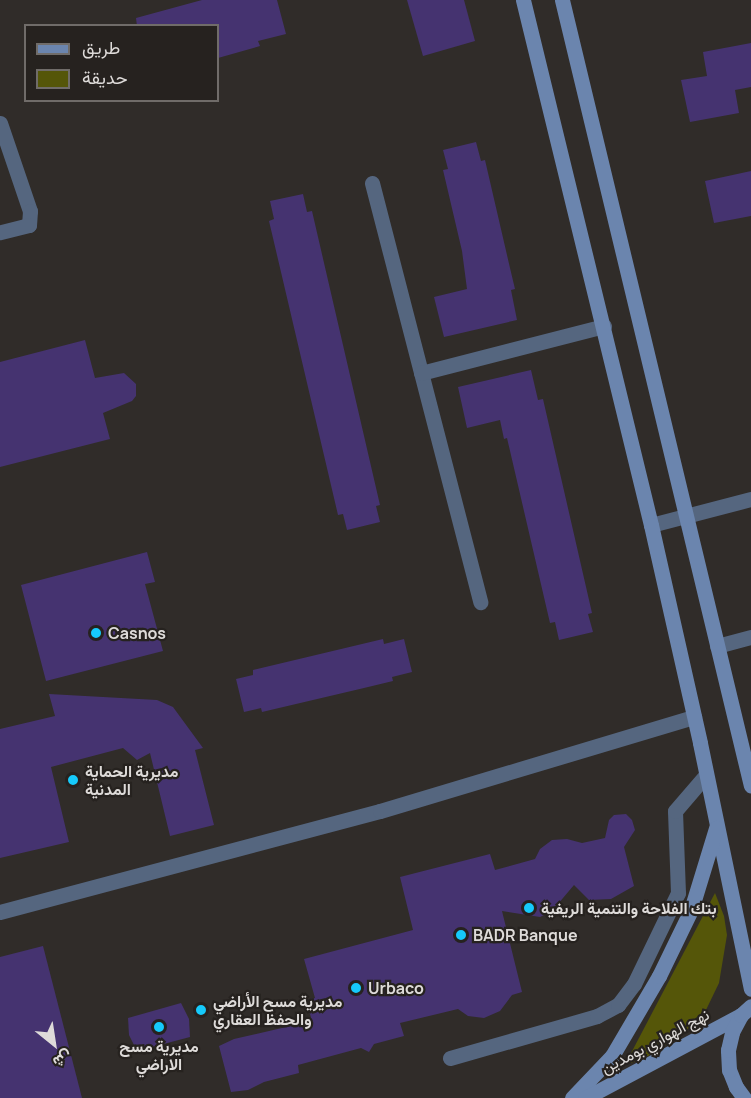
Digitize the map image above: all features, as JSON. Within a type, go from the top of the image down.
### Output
[{"type":"main road","points":[[523,0],[651,525],[751,989]]},
{"type":"main road","points":[[562,0],[688,516],[751,786]]},
{"type":"main road","points":[[572,1098],[612,1056],[659,976],[691,910],[717,826]]},
{"type":"main road","points":[[744,1098],[736,1087],[729,1070],[728,1050],[732,1032],[746,1011]]},
{"type":"main road","name":"نهج الهواري بومدين","points":[[585,1098],[746,1011]]},
{"type":"street","points":[[0,123],[30,211],[29,225],[0,232]]},
{"type":"street","points":[[372,183],[480,602]]},
{"type":"street","points":[[421,373],[604,326]]},
{"type":"street","points":[[651,525],[751,499]]},
{"type":"street","points":[[717,646],[751,637]]},
{"type":"street","points":[[0,912],[380,811],[694,717]]},
{"type":"street","points":[[450,1058],[597,1017],[618,1005],[634,984],[678,893],[675,811],[705,776]]},
{"type":"green space","points":[[715,893],[724,916],[727,935],[719,983],[705,1012],[687,1030],[650,1055],[631,1063],[629,1057]]},
{"type":"building","points":[[202,0],[277,0],[286,34],[258,41],[260,46],[219,58],[219,24],[137,24],[136,18]]},
{"type":"building","points":[[407,0],[464,0],[475,41],[423,56]]},
{"type":"building","points":[[751,43],[751,87],[735,90],[739,113],[690,122],[681,80],[707,76],[703,52]]},
{"type":"building","points":[[476,142],[481,161],[485,160],[515,289],[511,290],[517,320],[444,337],[434,297],[467,289],[462,251],[443,170],[448,169],[443,150]]},
{"type":"building","points":[[751,171],[751,216],[714,223],[705,181]]},
{"type":"building","points":[[303,194],[307,212],[312,211],[380,505],[376,506],[380,522],[347,530],[343,514],[338,515],[269,221],[274,219],[270,201]]},
{"type":"building","points":[[85,340],[95,378],[124,373],[136,384],[136,396],[132,401],[103,413],[110,439],[0,467],[0,362]]},
{"type":"building","points":[[531,370],[538,400],[543,399],[592,613],[588,614],[593,632],[559,640],[555,622],[550,623],[507,438],[504,439],[500,420],[467,428],[458,387]]},
{"type":"building","name":"Casnos","points":[[147,552],[155,582],[145,584],[163,651],[46,681],[21,585]]},
{"type":"building","points":[[383,639],[384,644],[404,639],[412,672],[392,677],[393,681],[364,688],[262,712],[261,708],[244,712],[236,679],[253,675],[253,670]]},
{"type":"building","points":[[49,694],[157,700],[173,707],[203,748],[195,750],[214,825],[170,836],[150,753],[137,760],[123,748],[51,767],[69,842],[0,858],[0,729],[55,716]]},
{"type":"building","points":[[626,814],[632,820],[635,830],[624,847],[634,886],[611,899],[589,900],[574,885],[552,911],[540,917],[502,911],[522,992],[512,995],[500,1011],[484,1018],[468,1016],[458,1009],[400,1023],[404,1036],[374,1044],[369,1052],[361,1048],[298,1065],[299,1073],[264,1082],[248,1090],[231,1092],[219,1046],[234,1039],[312,1021],[306,1000],[315,998],[304,959],[413,930],[400,877],[490,854],[495,870],[535,859],[540,849],[552,840],[567,839],[582,843],[605,838],[609,820],[614,815]]},
{"type":"building","points":[[43,946],[82,1098],[0,1098],[0,957]]},
{"type":"building","name":"مديرية مسح الاراضي","points":[[181,1003],[189,1019],[190,1037],[137,1051],[129,1035],[128,1018]]},
{"type":"place","name":"Casnos","points":[[96,633]]},
{"type":"place","name":"مديرية الحماية المدنية","points":[[73,780]]},
{"type":"place","name":"بتك الفلاحة والتنمية الريفية","points":[[529,908]]},
{"type":"place","name":"BADR Banque","points":[[461,935]]},
{"type":"place","name":"Urbaco","points":[[356,988]]},
{"type":"place","name":"مديرية مسح الأراضي والحفظ العقاري","points":[[201,1010]]},
{"type":"place","name":"مديرية مسح الاراضي","points":[[159,1027]]}]
